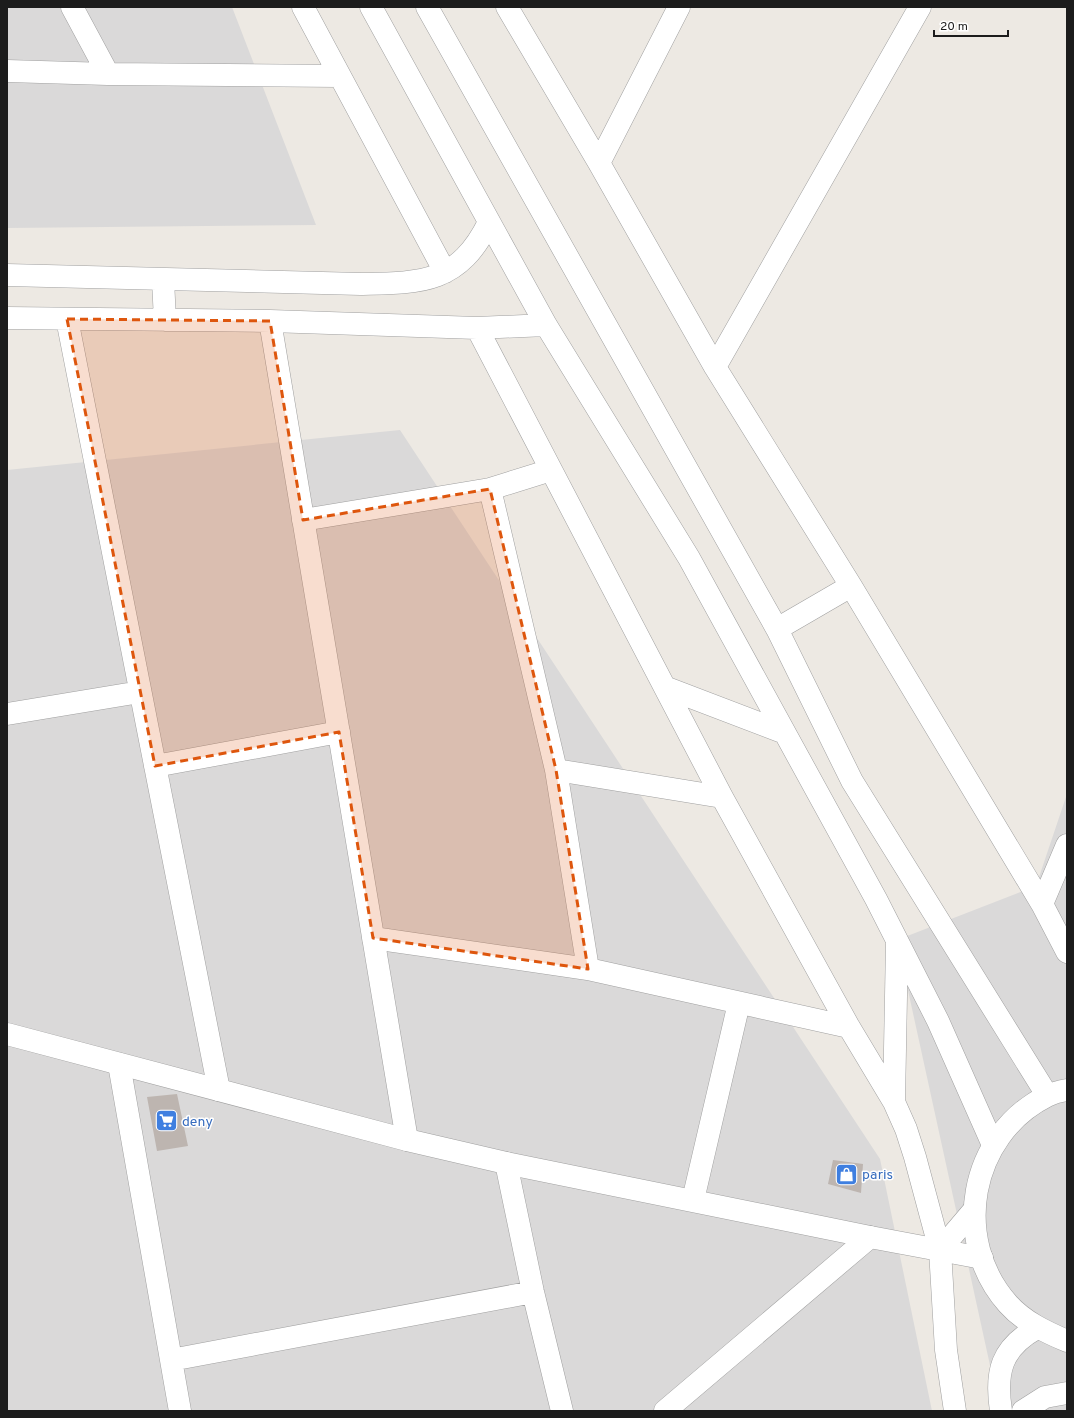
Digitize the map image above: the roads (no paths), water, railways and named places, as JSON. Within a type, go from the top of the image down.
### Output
[{"type":"street","points":[[72,7],[108,74]]},
{"type":"street","points":[[303,7],[445,272]]},
{"type":"street","points":[[371,7],[546,325],[689,558],[876,899],[938,1021],[993,1145]]},
{"type":"street","points":[[427,7],[777,629],[852,781],[1057,1093],[1017,1117],[993,1145],[979,1176],[974,1210],[977,1244],[982,1258],[989,1276],[1008,1304],[1037,1328],[1067,1341]]},
{"type":"street","points":[[507,7],[599,163],[715,367],[851,586],[1042,904],[1067,952]]},
{"type":"street","points":[[599,163],[679,7]]},
{"type":"street","points":[[715,367],[920,7]]},
{"type":"street","points":[[7,71],[108,74],[339,76]]},
{"type":"street","points":[[7,275],[163,280],[390,284],[414,282],[445,272],[469,255],[479,241],[489,222]]},
{"type":"street","points":[[163,280],[165,320]]},
{"type":"street","points":[[7,318],[270,320],[477,328],[546,325]]},
{"type":"street","points":[[66,319],[219,1090]]},
{"type":"street","points":[[270,320],[407,1140]]},
{"type":"street","points":[[477,328],[667,688],[722,796],[849,1027],[894,1102],[906,1129],[940,1250],[946,1350],[955,1411]]},
{"type":"street","points":[[303,520],[490,489],[551,470]]},
{"type":"street","points":[[490,489],[556,770],[588,969]]},
{"type":"street","points":[[777,629],[851,586]]},
{"type":"street","points":[[667,688],[785,733]]},
{"type":"street","points":[[7,714],[140,692]]},
{"type":"street","points":[[155,766],[339,732]]},
{"type":"street","points":[[556,770],[722,796]]},
{"type":"street","points":[[1042,904],[1067,845]]},
{"type":"street","points":[[374,938],[588,969],[849,1027]]},
{"type":"street","points":[[894,1102],[897,940]]},
{"type":"street","points":[[693,1200],[739,1003]]},
{"type":"street","points":[[7,1034],[407,1140],[506,1163],[870,1237],[982,1258]]},
{"type":"street","points":[[119,1064],[180,1411]]},
{"type":"street","points":[[506,1163],[533,1292],[562,1411]]},
{"type":"street","points":[[940,1250],[974,1210]]},
{"type":"street","points":[[665,1411],[870,1237]]},
{"type":"street","points":[[171,1360],[533,1292]]},
{"type":"street","points":[[1001,1411],[998,1382],[1006,1355],[1020,1339],[1037,1328]]},
{"type":"street","points":[[1023,1411],[1045,1397],[1067,1393]]},
{"type":"place","name":"deny","points":[[167,1121]]},
{"type":"place","name":"paris","points":[[846,1174]]}]
